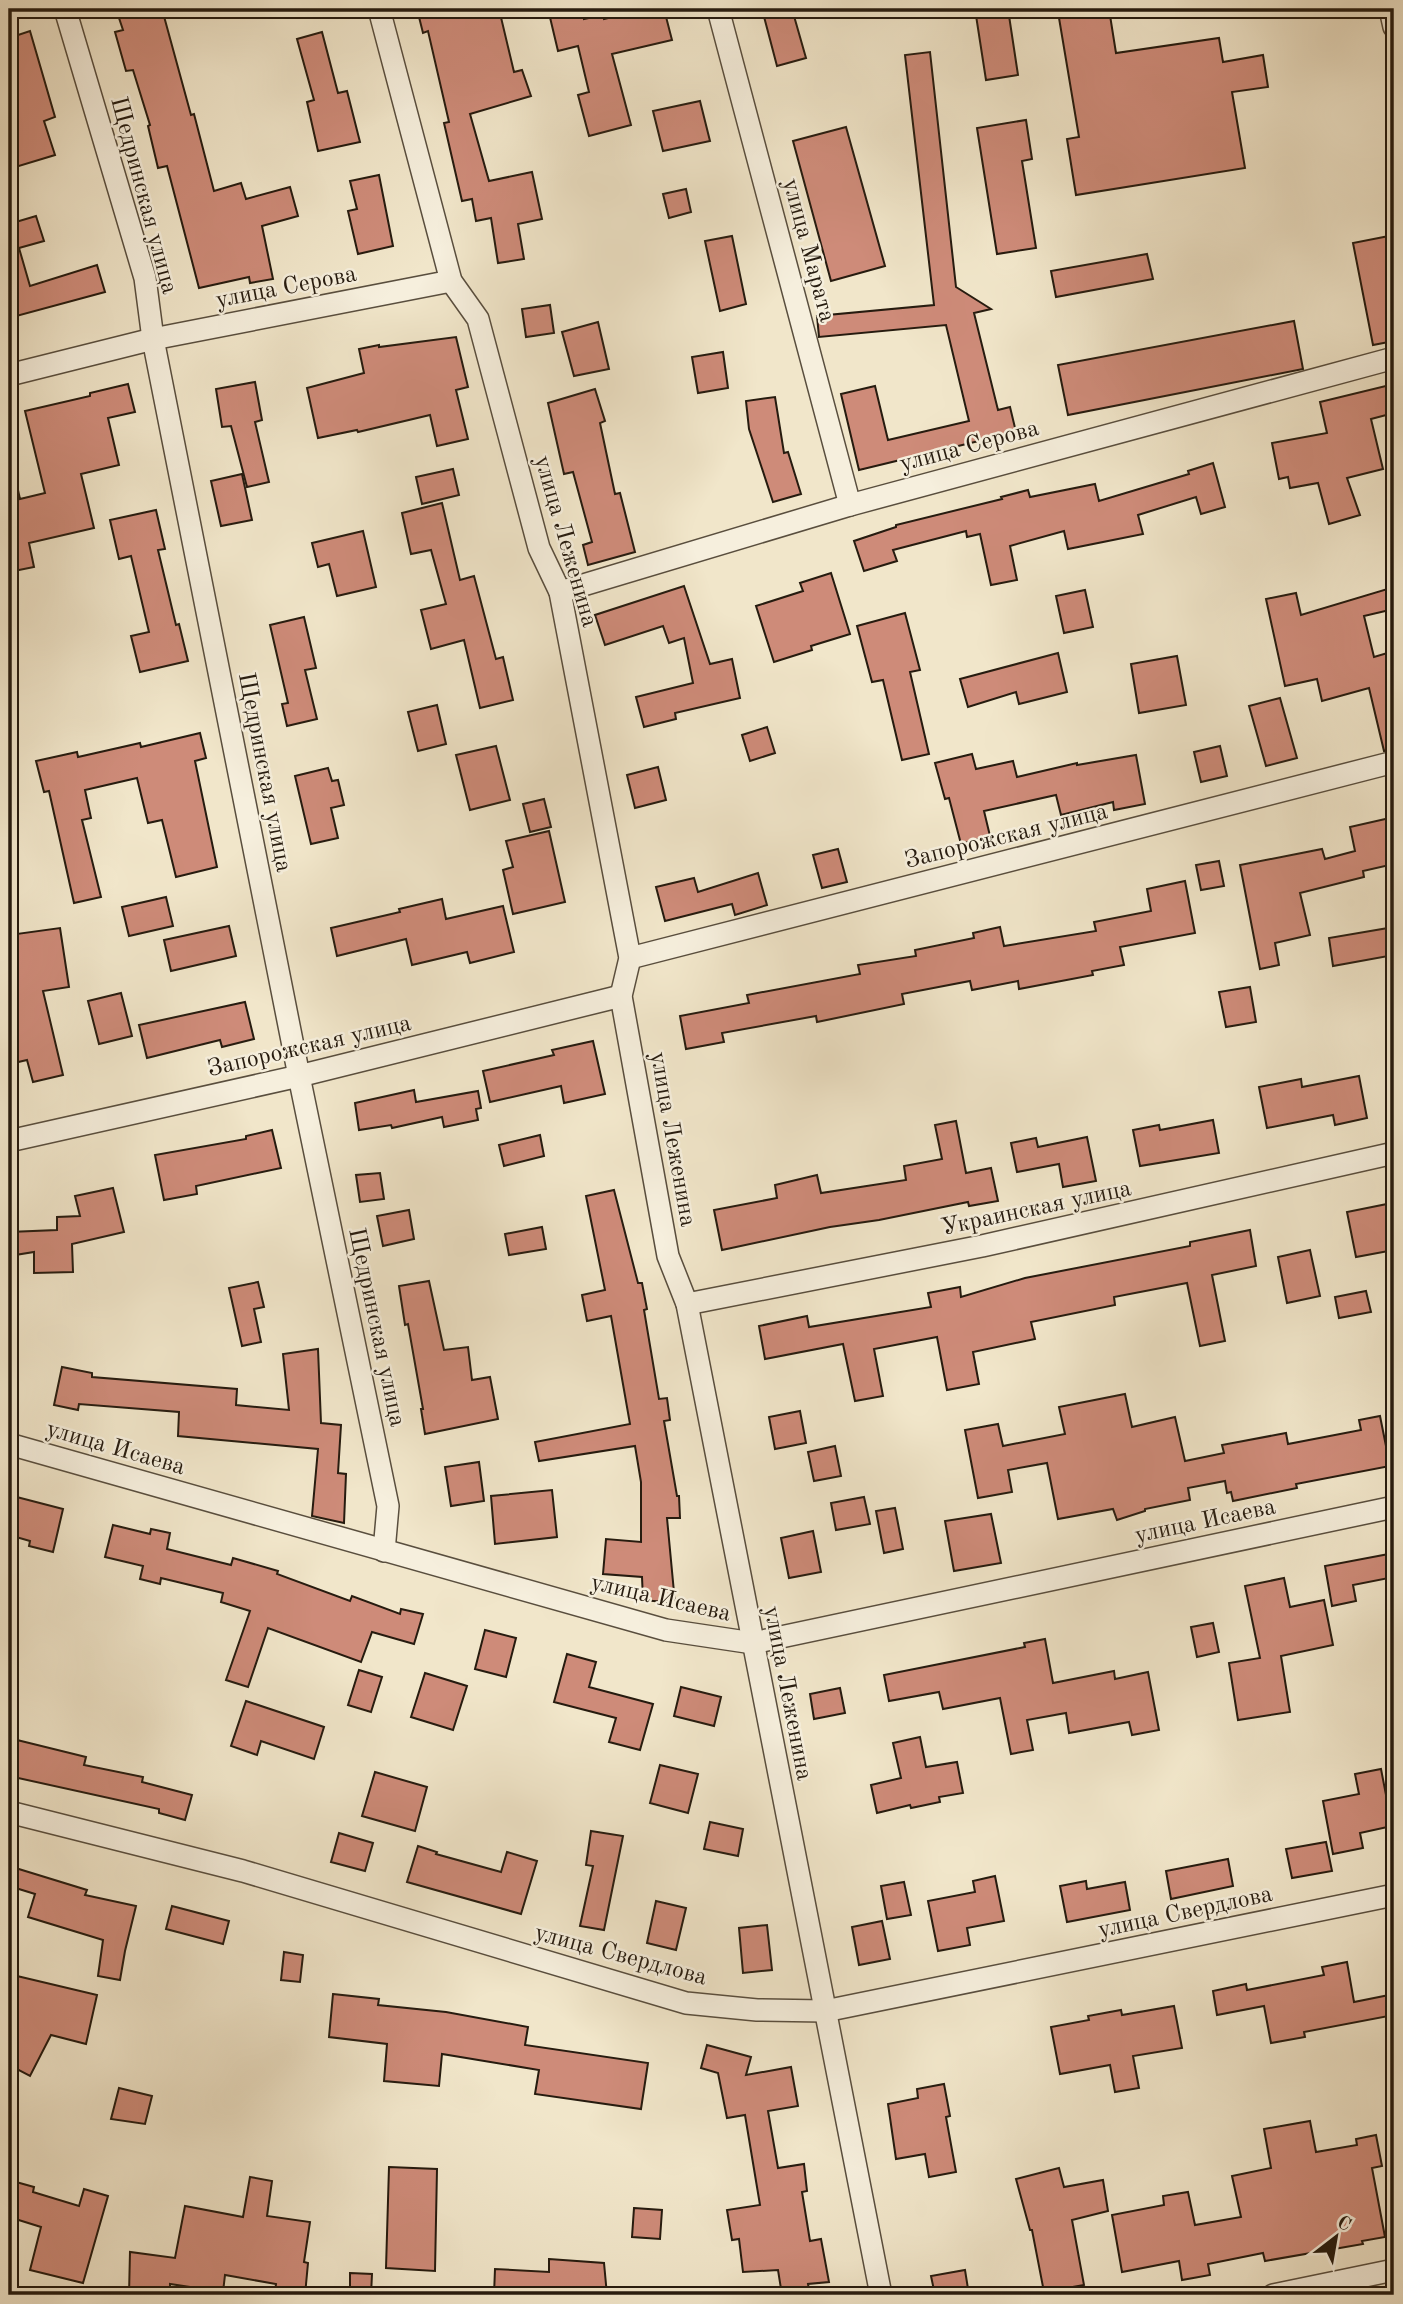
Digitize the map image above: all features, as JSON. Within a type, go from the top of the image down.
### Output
[{"type":"street","name":"Щедринская улица","points":[[65,9],[145,278],[153,339],[299,1076],[388,1506],[384,1551]]},
{"type":"street","name":"улица Леженина","points":[[379,9],[451,281],[478,319],[539,548],[560,592],[630,958],[621,996],[668,1256],[687,1304],[881,2295]]},
{"type":"street","name":"улица Марата","points":[[718,9],[850,505]]},
{"type":"street","points":[[1390,9],[1394,27]]},
{"type":"street","name":"улица Серова","points":[[9,375],[153,339],[451,281]]},
{"type":"street","name":"улица Серова","points":[[560,592],[850,505],[1394,358]]},
{"type":"street","name":"Запорожская улица","points":[[630,958],[1394,762]]},
{"type":"street","name":"Запорожская улица","points":[[9,1140],[299,1076],[621,996]]},
{"type":"street","name":"Украинская улица","points":[[687,1304],[982,1247],[1394,1153]]},
{"type":"street","name":"улица Исаева","points":[[9,1444],[666,1630],[752,1643],[1394,1507]]},
{"type":"street","name":"улица Свердлова","points":[[9,1812],[243,1871],[686,2003],[757,2010],[825,2011],[1394,1895]]},
{"type":"street","points":[[1273,2295],[1394,2270]]},
{"type":"building","points":[[116,9],[162,9],[214,191],[241,183],[246,199],[290,187],[298,216],[262,226],[273,279],[250,283],[249,277],[199,288],[167,166],[158,168],[148,126],[150,125],[133,70],[126,71],[115,32],[123,30]]},
{"type":"building","points":[[417,9],[499,9],[514,72],[522,70],[531,96],[470,114],[489,181],[532,172],[542,219],[518,224],[524,259],[498,263],[491,218],[476,221],[472,199],[462,201],[444,123],[449,122],[428,31],[423,33]]},
{"type":"building","points":[[548,9],[584,9],[584,19],[603,15],[604,19],[645,9],[664,9],[672,40],[612,54],[631,125],[589,136],[578,95],[589,92],[578,46],[558,51]]},
{"type":"building","points":[[762,9],[792,9],[806,58],[777,66]]},
{"type":"building","points":[[975,9],[1008,9],[1018,75],[986,80]]},
{"type":"building","points":[[1109,9],[1116,53],[1219,38],[1223,62],[1263,55],[1268,87],[1232,92],[1245,168],[1076,195],[1067,139],[1079,137],[1058,12]]},
{"type":"building","points":[[30,31],[55,117],[44,121],[55,155],[9,169],[9,110],[16,109],[9,84],[9,38]]},
{"type":"building","points":[[322,32],[338,93],[347,91],[360,142],[318,151],[307,102],[314,100],[297,39]]},
{"type":"building","points":[[930,52],[956,287],[991,309],[974,313],[998,410],[1010,407],[1016,432],[859,470],[841,394],[875,386],[888,440],[969,421],[946,325],[819,337],[817,316],[934,305],[905,55]]},
{"type":"building","points":[[700,101],[710,141],[663,151],[653,111]]},
{"type":"building","points":[[1026,120],[1032,159],[1022,161],[1036,248],[997,254],[977,128]]},
{"type":"building","points":[[846,127],[885,266],[831,281],[793,141]]},
{"type":"building","points":[[379,175],[393,246],[358,254],[348,211],[357,209],[350,181]]},
{"type":"building","points":[[686,189],[691,212],[669,218],[663,194]]},
{"type":"building","points":[[36,216],[44,241],[19,248],[30,286],[97,265],[105,292],[9,318],[9,224]]},
{"type":"building","points":[[1394,235],[1394,341],[1373,345],[1353,243]]},
{"type":"building","points":[[732,236],[746,304],[720,311],[705,241]]},
{"type":"building","points":[[1147,254],[1153,279],[1056,297],[1051,271]]},
{"type":"building","points":[[550,305],[554,333],[526,337],[522,309]]},
{"type":"building","points":[[1294,321],[1303,369],[1068,415],[1058,365]]},
{"type":"building","points":[[598,322],[609,369],[574,376],[562,332]]},
{"type":"building","points":[[456,337],[468,387],[456,390],[468,439],[437,446],[430,415],[358,432],[357,430],[318,438],[307,388],[364,373],[359,349]]},
{"type":"building","points":[[723,352],[728,388],[698,393],[692,357]]},
{"type":"building","points":[[255,382],[262,420],[255,422],[269,482],[247,487],[231,426],[222,427],[216,389]]},
{"type":"building","points":[[128,384],[135,412],[108,418],[119,465],[81,474],[94,528],[29,543],[34,567],[9,572],[9,491],[18,490],[20,499],[45,493],[25,411]]},
{"type":"building","points":[[1394,384],[1394,413],[1371,419],[1383,469],[1347,478],[1360,515],[1329,524],[1318,483],[1290,488],[1288,477],[1279,479],[1272,443],[1327,433],[1320,402]]},
{"type":"building","points":[[595,389],[605,421],[600,423],[615,494],[620,493],[635,552],[588,565],[583,545],[592,542],[573,472],[564,474],[548,403]]},
{"type":"building","points":[[775,397],[784,453],[788,452],[801,494],[773,502],[749,429],[746,401]]},
{"type":"building","points":[[1213,463],[1225,507],[1201,514],[1196,497],[1138,515],[1143,534],[1068,549],[1064,531],[1010,546],[1017,580],[991,585],[980,534],[967,537],[966,531],[893,550],[897,561],[864,571],[854,541],[896,525],[1028,490],[1030,497],[1095,484],[1099,501],[1189,474],[1188,471]]},
{"type":"building","points":[[453,469],[459,495],[422,504],[416,477]]},
{"type":"building","points":[[242,474],[252,520],[221,526],[211,481]]},
{"type":"building","points":[[442,503],[460,580],[474,576],[496,659],[503,657],[513,700],[480,708],[464,640],[431,649],[421,610],[446,604],[431,550],[411,554],[402,513]]},
{"type":"building","points":[[156,510],[165,549],[158,550],[176,625],[179,624],[188,661],[140,672],[131,636],[149,632],[131,556],[119,559],[110,520]]},
{"type":"building","points":[[363,531],[376,587],[337,596],[329,564],[318,567],[312,543]]},
{"type":"building","points":[[831,573],[850,634],[811,646],[812,650],[774,662],[756,606],[803,591],[800,583]]},
{"type":"building","points":[[684,586],[710,664],[732,659],[740,698],[675,713],[676,719],[644,727],[636,697],[693,683],[684,638],[669,643],[663,626],[605,645],[595,615]]},
{"type":"building","points":[[1394,587],[1394,609],[1364,616],[1374,657],[1394,651],[1394,749],[1384,751],[1369,688],[1322,701],[1317,679],[1285,686],[1266,599],[1296,593],[1301,615]]},
{"type":"building","points":[[1085,590],[1093,627],[1064,633],[1056,596]]},
{"type":"building","points":[[905,613],[920,670],[910,672],[929,754],[902,760],[883,680],[872,682],[857,626]]},
{"type":"building","points":[[304,617],[316,668],[305,670],[317,719],[287,726],[282,704],[288,703],[270,625]]},
{"type":"building","points":[[1058,653],[1067,692],[1019,704],[1016,692],[968,707],[960,679]]},
{"type":"building","points":[[1177,656],[1186,705],[1139,713],[1131,664]]},
{"type":"building","points":[[1280,698],[1297,758],[1266,766],[1249,706]]},
{"type":"building","points":[[437,705],[446,744],[418,751],[408,712]]},
{"type":"building","points":[[767,727],[775,753],[750,761],[742,735]]},
{"type":"building","points":[[200,733],[206,758],[195,761],[217,867],[176,877],[162,820],[148,823],[137,778],[85,790],[91,818],[82,820],[101,897],[74,903],[49,791],[44,792],[36,761],[77,752],[78,757],[140,743],[141,747]]},
{"type":"building","points":[[496,746],[510,800],[470,810],[456,755]]},
{"type":"building","points":[[1220,746],[1227,776],[1201,782],[1194,752]]},
{"type":"building","points":[[972,754],[976,769],[1013,761],[1017,777],[1077,763],[1136,755],[1145,804],[1114,810],[1113,802],[1061,815],[1056,795],[984,811],[990,836],[961,844],[949,798],[945,799],[935,763]]},
{"type":"building","points":[[658,767],[666,800],[635,808],[627,775]]},
{"type":"building","points":[[328,768],[332,781],[338,780],[344,805],[331,808],[338,838],[311,844],[295,776]]},
{"type":"building","points":[[544,799],[551,827],[530,832],[523,804]]},
{"type":"building","points":[[1394,817],[1394,864],[1363,871],[1364,877],[1300,893],[1310,935],[1275,943],[1279,965],[1260,969],[1240,865],[1322,849],[1325,859],[1355,851],[1350,827]]},
{"type":"building","points":[[549,831],[565,902],[513,914],[503,870],[513,867],[506,841]]},
{"type":"building","points":[[838,849],[847,882],[822,888],[813,855]]},
{"type":"building","points":[[1219,861],[1224,886],[1201,890],[1196,865]]},
{"type":"building","points":[[758,873],[767,905],[735,915],[732,904],[665,921],[656,887],[694,878],[698,892]]},
{"type":"building","points":[[1185,881],[1195,933],[1120,947],[1124,965],[1092,971],[1093,975],[1019,989],[1018,981],[972,990],[970,981],[902,994],[904,1004],[817,1022],[816,1016],[722,1033],[724,1042],[686,1049],[680,1016],[749,1003],[747,995],[860,974],[858,965],[916,956],[915,950],[974,938],[973,933],[1000,927],[1004,946],[1096,931],[1094,922],[1151,911],[1147,889]]},
{"type":"building","points":[[166,897],[173,926],[129,936],[122,907]]},
{"type":"building","points":[[442,899],[446,919],[503,906],[514,952],[470,963],[467,952],[412,965],[406,939],[337,956],[331,928]]},
{"type":"building","points":[[229,926],[236,956],[171,971],[164,940]]},
{"type":"building","points":[[1394,927],[1394,955],[1333,966],[1329,938]]},
{"type":"building","points":[[60,928],[69,987],[43,991],[63,1075],[33,1082],[27,1060],[14,1063],[9,1040],[9,935]]},
{"type":"building","points":[[1250,987],[1256,1022],[1226,1027],[1219,992]]},
{"type":"building","points":[[121,993],[132,1036],[99,1044],[88,1001]]},
{"type":"building","points":[[245,1002],[254,1039],[222,1047],[220,1040],[147,1058],[139,1025]]},
{"type":"building","points":[[593,1041],[605,1094],[564,1103],[561,1086],[490,1102],[483,1071],[554,1055],[552,1050]]},
{"type":"building","points":[[1359,1076],[1367,1118],[1335,1125],[1333,1115],[1267,1128],[1259,1087],[1301,1079],[1302,1087]]},
{"type":"building","points":[[414,1090],[416,1102],[478,1091],[481,1108],[476,1109],[478,1120],[444,1127],[442,1117],[392,1128],[391,1125],[359,1130],[355,1103]]},
{"type":"building","points":[[1213,1120],[1219,1153],[1140,1166],[1133,1130],[1159,1125],[1160,1130]]},
{"type":"building","points":[[956,1121],[966,1173],[991,1168],[998,1201],[969,1206],[968,1202],[722,1250],[714,1210],[777,1198],[775,1185],[817,1175],[821,1193],[906,1180],[904,1166],[942,1159],[935,1125]]},
{"type":"building","points":[[272,1130],[281,1168],[196,1186],[197,1194],[164,1200],[155,1155],[246,1139],[246,1136]]},
{"type":"building","points":[[540,1135],[544,1156],[504,1166],[499,1145]]},
{"type":"building","points":[[1087,1137],[1096,1181],[1063,1187],[1059,1164],[1017,1172],[1011,1143],[1036,1138],[1038,1147]]},
{"type":"building","points":[[380,1173],[384,1199],[360,1202],[356,1175]]},
{"type":"building","points":[[113,1188],[124,1232],[72,1244],[73,1272],[34,1273],[34,1252],[9,1256],[9,1232],[57,1230],[57,1217],[80,1216],[75,1196]]},
{"type":"building","points":[[614,1190],[638,1283],[642,1283],[659,1399],[667,1398],[670,1420],[664,1421],[679,1496],[680,1518],[667,1518],[675,1603],[643,1600],[642,1577],[603,1574],[606,1539],[641,1542],[641,1482],[635,1446],[539,1461],[535,1442],[630,1424],[611,1316],[587,1321],[582,1295],[605,1290],[586,1196]]},
{"type":"building","points":[[1387,1204],[1394,1250],[1356,1257],[1347,1212]]},
{"type":"building","points":[[409,1210],[414,1239],[383,1246],[377,1216]]},
{"type":"building","points":[[542,1227],[546,1249],[509,1255],[505,1234]]},
{"type":"building","points":[[1250,1230],[1256,1266],[1212,1275],[1225,1341],[1200,1346],[1187,1283],[1114,1297],[1115,1305],[1031,1322],[1035,1339],[973,1352],[979,1384],[947,1390],[937,1337],[874,1349],[883,1396],[855,1401],[843,1344],[765,1359],[759,1326],[807,1316],[809,1327],[931,1307],[928,1293],[960,1287],[961,1297],[1025,1278],[1190,1246],[1190,1242]]},
{"type":"building","points":[[1310,1250],[1320,1296],[1287,1303],[1278,1257]]},
{"type":"building","points":[[429,1281],[444,1350],[468,1347],[472,1380],[490,1377],[498,1419],[425,1434],[423,1409],[399,1286]]},
{"type":"building","points":[[258,1282],[264,1307],[254,1309],[261,1342],[242,1346],[229,1288]]},
{"type":"building","points":[[1366,1291],[1371,1312],[1339,1318],[1335,1297]]},
{"type":"building","points":[[318,1349],[321,1423],[341,1425],[338,1473],[346,1474],[344,1523],[312,1516],[318,1449],[178,1436],[179,1412],[79,1404],[78,1410],[54,1405],[62,1367],[92,1373],[92,1377],[237,1389],[236,1405],[289,1410],[283,1354]]},
{"type":"building","points":[[1125,1394],[1132,1427],[1175,1417],[1185,1461],[1224,1453],[1222,1445],[1286,1433],[1288,1444],[1361,1430],[1359,1420],[1380,1416],[1390,1466],[1296,1484],[1297,1488],[1233,1501],[1231,1492],[1227,1493],[1225,1481],[1188,1488],[1190,1500],[1145,1509],[1117,1520],[1113,1509],[1058,1519],[1047,1463],[1008,1470],[1012,1492],[978,1498],[965,1430],[998,1424],[1003,1446],[1065,1434],[1059,1407]]},
{"type":"building","points":[[800,1411],[806,1443],[775,1449],[769,1417]]},
{"type":"building","points":[[835,1446],[841,1476],[814,1481],[808,1452]]},
{"type":"building","points":[[479,1462],[484,1501],[451,1506],[445,1467]]},
{"type":"building","points":[[552,1490],[557,1537],[495,1544],[491,1496]]},
{"type":"building","points":[[9,1495],[63,1509],[53,1552],[29,1546],[30,1541],[9,1535]]},
{"type":"building","points":[[864,1497],[870,1524],[836,1530],[831,1503]]},
{"type":"building","points":[[895,1508],[903,1549],[884,1553],[876,1511]]},
{"type":"building","points":[[991,1514],[1001,1563],[954,1571],[945,1521]]},
{"type":"building","points":[[113,1525],[150,1534],[151,1529],[170,1533],[167,1549],[231,1565],[233,1558],[278,1571],[277,1574],[350,1601],[352,1596],[400,1614],[401,1609],[423,1614],[414,1644],[372,1632],[361,1662],[268,1628],[248,1687],[226,1680],[250,1611],[221,1602],[223,1593],[161,1578],[160,1584],[140,1579],[143,1566],[105,1557]]},
{"type":"building","points":[[813,1531],[821,1572],[789,1578],[781,1538]]},
{"type":"building","points":[[1394,1553],[1394,1577],[1353,1585],[1356,1601],[1332,1606],[1325,1566]]},
{"type":"building","points":[[1284,1578],[1290,1607],[1324,1600],[1333,1645],[1281,1656],[1290,1712],[1238,1720],[1229,1663],[1260,1658],[1245,1586]]},
{"type":"building","points":[[1213,1623],[1219,1652],[1197,1657],[1191,1627]]},
{"type":"building","points":[[485,1630],[516,1638],[506,1677],[475,1669]]},
{"type":"building","points":[[1045,1639],[1053,1683],[1114,1671],[1115,1679],[1148,1672],[1159,1730],[1132,1735],[1129,1722],[1069,1733],[1066,1713],[1027,1720],[1033,1750],[1011,1754],[1000,1698],[943,1709],[939,1692],[889,1701],[884,1675],[1025,1647],[1024,1643]]},
{"type":"building","points":[[567,1654],[596,1662],[589,1687],[653,1704],[640,1750],[609,1742],[616,1718],[554,1702]]},
{"type":"building","points":[[359,1670],[382,1677],[371,1712],[348,1705]]},
{"type":"building","points":[[425,1673],[467,1686],[453,1730],[411,1717]]},
{"type":"building","points":[[681,1687],[721,1697],[714,1726],[674,1716]]},
{"type":"building","points":[[840,1688],[845,1713],[814,1719],[810,1694]]},
{"type":"building","points":[[246,1701],[324,1727],[314,1759],[261,1741],[257,1755],[231,1746]]},
{"type":"building","points":[[920,1737],[926,1767],[957,1762],[963,1793],[939,1797],[940,1802],[911,1808],[910,1805],[877,1813],[871,1785],[901,1778],[893,1743]]},
{"type":"building","points":[[9,1738],[86,1757],[84,1765],[143,1777],[142,1782],[192,1795],[185,1820],[159,1813],[159,1809],[9,1776]]},
{"type":"building","points":[[660,1765],[698,1774],[688,1813],[650,1803]]},
{"type":"building","points":[[1381,1769],[1392,1826],[1360,1833],[1363,1848],[1333,1854],[1323,1801],[1359,1794],[1355,1774]]},
{"type":"building","points":[[375,1772],[427,1787],[415,1831],[362,1816]]},
{"type":"building","points":[[710,1822],[743,1829],[738,1856],[704,1849]]},
{"type":"building","points":[[591,1831],[623,1836],[604,1930],[580,1926],[593,1866],[586,1865]]},
{"type":"building","points":[[339,1833],[373,1843],[365,1871],[331,1862]]},
{"type":"building","points":[[1326,1842],[1332,1871],[1292,1878],[1286,1849]]},
{"type":"building","points":[[418,1846],[437,1852],[436,1854],[501,1872],[507,1852],[537,1861],[521,1914],[407,1882]]},
{"type":"building","points":[[1228,1859],[1233,1886],[1171,1899],[1166,1871]]},
{"type":"building","points":[[9,1866],[87,1890],[85,1895],[136,1906],[120,1980],[98,1976],[103,1940],[28,1917],[35,1894],[9,1886]]},
{"type":"building","points":[[995,1876],[1004,1921],[967,1928],[970,1945],[938,1951],[928,1901],[975,1892],[973,1881]]},
{"type":"building","points":[[1086,1881],[1087,1889],[1125,1882],[1130,1910],[1067,1922],[1060,1886]]},
{"type":"building","points":[[904,1882],[911,1915],[887,1919],[881,1886]]},
{"type":"building","points":[[656,1901],[686,1908],[676,1950],[647,1943]]},
{"type":"building","points":[[172,1906],[229,1921],[223,1944],[166,1929]]},
{"type":"building","points":[[882,1921],[890,1959],[859,1965],[852,1927]]},
{"type":"building","points":[[767,1925],[772,1970],[743,1973],[739,1928]]},
{"type":"building","points":[[284,1952],[303,1955],[300,1982],[281,1980]]},
{"type":"building","points":[[1347,1962],[1354,2002],[1394,1994],[1394,2015],[1304,2032],[1305,2037],[1271,2043],[1264,2006],[1217,2015],[1213,1991],[1246,1984],[1247,1990],[1324,1975],[1322,1967]]},
{"type":"building","points":[[17,1976],[97,1995],[86,2044],[51,2035],[30,2076],[9,2065],[9,2011]]},
{"type":"building","points":[[333,1994],[379,1999],[378,2005],[446,2012],[528,2027],[525,2045],[648,2063],[641,2109],[535,2094],[539,2070],[442,2054],[439,2086],[384,2081],[387,2044],[329,2037]]},
{"type":"building","points":[[1174,2006],[1182,2048],[1133,2056],[1139,2088],[1115,2092],[1110,2065],[1060,2074],[1051,2027],[1089,2020],[1088,2016],[1121,2010],[1122,2015]]},
{"type":"building","points":[[707,2045],[751,2057],[746,2075],[791,2067],[798,2106],[768,2111],[778,2168],[804,2164],[807,2191],[802,2192],[810,2241],[821,2239],[829,2282],[808,2284],[810,2295],[782,2295],[778,2270],[743,2272],[739,2239],[732,2240],[727,2210],[760,2205],[745,2115],[727,2118],[718,2073],[701,2068]]},
{"type":"building","points":[[944,2084],[950,2116],[946,2117],[956,2172],[929,2177],[925,2154],[896,2159],[888,2104],[918,2098],[917,2089]]},
{"type":"building","points":[[119,2088],[152,2096],[145,2124],[111,2119]]},
{"type":"building","points":[[1310,2121],[1316,2152],[1357,2145],[1356,2139],[1376,2135],[1382,2166],[1372,2168],[1385,2237],[1362,2241],[1363,2244],[1265,2261],[1263,2253],[1208,2264],[1210,2275],[1182,2280],[1179,2261],[1122,2272],[1112,2215],[1164,2205],[1163,2196],[1188,2192],[1195,2225],[1241,2217],[1232,2176],[1271,2168],[1264,2129]]},
{"type":"building","points":[[389,2167],[437,2169],[435,2271],[386,2268]]},
{"type":"building","points":[[1059,2168],[1064,2187],[1103,2180],[1108,2211],[1072,2220],[1084,2285],[1044,2292],[1032,2230],[1016,2179]]},
{"type":"building","points":[[250,2177],[272,2181],[267,2216],[310,2222],[304,2262],[308,2263],[305,2295],[275,2292],[276,2284],[225,2275],[223,2292],[170,2284],[170,2295],[129,2295],[130,2252],[175,2258],[185,2206],[243,2217]]},
{"type":"building","points":[[9,2180],[34,2187],[33,2192],[79,2206],[84,2189],[108,2196],[83,2283],[30,2270],[41,2227],[9,2217]]},
{"type":"building","points":[[634,2208],[662,2210],[660,2239],[632,2237]]},
{"type":"building","points":[[549,2259],[604,2263],[607,2295],[494,2295],[495,2269],[549,2272]]},
{"type":"building","points":[[965,2270],[969,2295],[935,2295],[931,2276]]},
{"type":"building","points":[[350,2273],[372,2274],[371,2295],[350,2295]]}]
